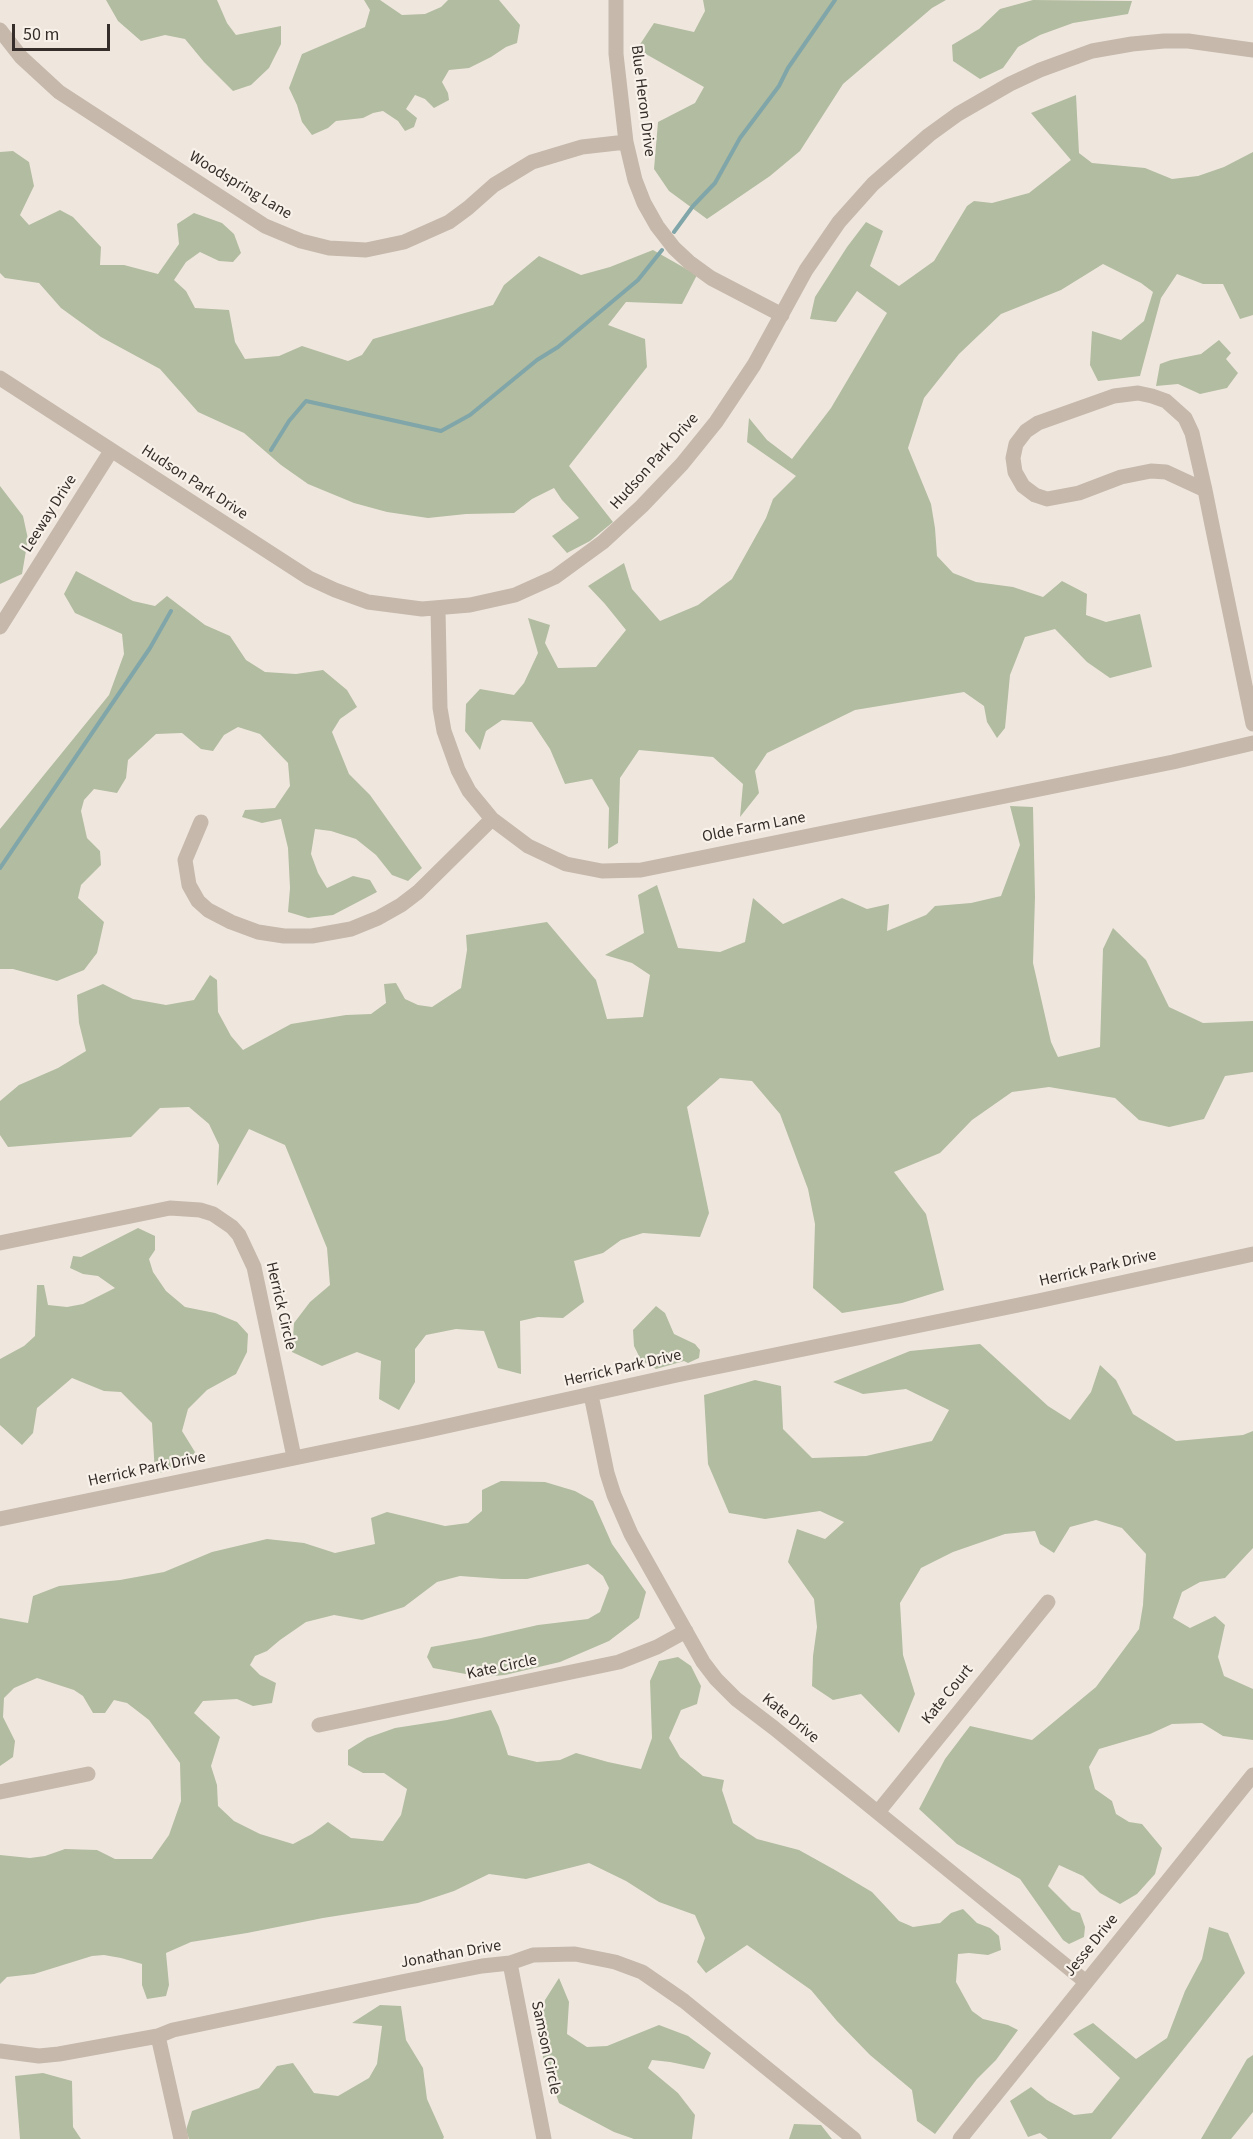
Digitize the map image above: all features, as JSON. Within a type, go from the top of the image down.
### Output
[{"type":"street","name":"Blue Heron Drive","points":[[616,0],[616,54],[626,142],[635,180],[644,203],[657,226],[674,248],[689,262],[711,278],[782,315]]},
{"type":"street","name":"Woodspring Lane","points":[[0,30],[27,63],[69,98],[265,226],[301,241],[329,249],[366,250],[408,241],[449,222],[494,185],[531,162],[582,147],[626,142]]},
{"type":"street","name":"Hudson Park Drive","points":[[0,378],[309,578],[368,602],[422,609],[470,605],[514,595],[555,577],[603,542],[682,464],[716,422],[754,365],[806,270],[839,222],[873,184],[929,135],[958,114],[1010,84],[1092,51],[1132,44],[1188,41],[1253,50]]},
{"type":"street","points":[[1205,490],[1166,472],[1151,471],[1121,477],[1079,493],[1047,500],[1023,486],[1015,472],[1013,458],[1016,444],[1026,430],[1038,423],[1114,396],[1138,393],[1152,396],[1166,401],[1185,418],[1192,433],[1205,490],[1253,724]]},
{"type":"street","name":"Leeway Drive","points":[[0,627],[111,451]]},
{"type":"street","name":"Olde Farm Lane","points":[[438,609],[440,708],[444,731],[458,770],[469,791],[492,819],[528,846],[566,864],[602,872],[641,870],[1163,764],[1253,743]]},
{"type":"street","points":[[201,822],[185,860],[189,885],[198,900],[208,910],[258,932],[284,936],[312,936],[351,929],[401,905],[418,892],[492,819]]},
{"type":"street","name":"Herrick Circle","points":[[0,1243],[170,1208],[200,1210],[213,1214],[232,1227],[239,1235],[254,1267],[294,1457]]},
{"type":"street","name":"Herrick Park Drive","points":[[0,1519],[1253,1254]]},
{"type":"street","name":"Kate Drive","points":[[591,1395],[607,1473],[631,1534],[703,1662],[716,1679],[736,1700],[878,1812],[1086,1982]]},
{"type":"street","name":"Kate Court","points":[[878,1812],[1048,1602]]},
{"type":"street","name":"Kate Circle","points":[[319,1725],[619,1662],[657,1647],[686,1631]]},
{"type":"street","points":[[0,1792],[88,1774]]},
{"type":"street","name":"Jesse Drive","points":[[960,2139],[1253,1775]]},
{"type":"street","name":"Jonathan Drive","points":[[0,2051],[39,2056],[59,2054],[158,2036],[173,2030],[401,1982],[482,1966],[510,1963],[532,1955],[575,1954],[615,1962],[642,1972],[684,2001],[854,2139]]},
{"type":"street","name":"Samson Circle","points":[[510,1963],[544,2139]]},
{"type":"street","points":[[158,2036],[181,2139]]},
{"type":"green space","points":[[106,0],[217,0],[227,23],[236,35],[281,26],[281,44],[269,68],[251,85],[233,91],[185,39],[165,35],[141,41],[118,21]]},
{"type":"green space","points":[[364,0],[380,0],[402,15],[425,14],[441,7],[448,0],[499,0],[520,25],[517,43],[469,68],[449,70],[442,82],[449,100],[434,108],[425,99],[415,95],[406,109],[417,118],[414,127],[405,131],[398,121],[383,111],[363,118],[336,121],[328,128],[312,135],[302,122],[289,88],[302,54],[365,27],[370,10]]},
{"type":"green space","points":[[703,0],[946,0],[932,8],[843,84],[800,151],[770,176],[707,219],[669,191],[654,169],[658,122],[695,103],[704,87],[637,49],[654,23],[694,32],[705,11]]},
{"type":"green space","points":[[1033,0],[1132,1],[1128,14],[1073,23],[1040,35],[1018,47],[1003,68],[980,79],[953,61],[952,45],[979,29],[1000,9]]},
{"type":"green space","points":[[1076,95],[1079,153],[1092,163],[1145,168],[1172,179],[1198,176],[1224,167],[1253,152],[1253,315],[1240,319],[1223,284],[1203,284],[1177,274],[1161,298],[1140,376],[1098,381],[1090,365],[1092,331],[1121,340],[1144,321],[1153,292],[1141,283],[1103,264],[1061,290],[1001,314],[959,354],[924,398],[908,448],[931,504],[937,556],[953,573],[976,582],[1013,587],[1043,597],[1062,581],[1087,594],[1086,615],[1106,622],[1140,614],[1152,667],[1110,678],[1087,662],[1055,629],[1025,637],[1010,675],[1005,728],[997,738],[987,722],[984,706],[964,692],[855,710],[767,753],[755,771],[759,793],[740,817],[743,784],[713,757],[639,750],[620,778],[618,843],[608,849],[609,808],[592,779],[565,784],[550,749],[532,722],[502,720],[486,731],[480,750],[465,731],[466,704],[480,689],[514,695],[524,683],[538,653],[528,618],[550,625],[545,643],[558,668],[596,667],[626,630],[588,586],[624,563],[632,589],[660,621],[698,605],[732,579],[766,518],[773,499],[796,476],[747,442],[749,418],[767,440],[792,459],[831,408],[887,313],[857,291],[836,322],[810,319],[815,297],[847,247],[866,222],[883,231],[870,266],[899,286],[934,261],[967,206],[974,201],[992,203],[1029,193],[1071,160],[1031,113]]},
{"type":"green space","points":[[13,151],[29,162],[34,186],[20,215],[29,225],[60,210],[73,217],[101,247],[100,265],[124,265],[158,274],[179,244],[177,224],[194,213],[222,223],[234,234],[241,253],[233,262],[219,261],[200,252],[186,262],[174,280],[186,291],[195,308],[229,310],[235,342],[245,359],[279,356],[302,346],[348,361],[362,355],[373,339],[493,305],[504,285],[539,256],[581,275],[610,267],[653,250],[697,275],[682,304],[626,302],[608,325],[645,339],[647,367],[569,466],[613,522],[590,541],[567,553],[552,536],[579,518],[554,488],[532,499],[514,513],[428,518],[387,512],[354,503],[308,484],[281,465],[244,433],[198,412],[160,369],[101,337],[61,308],[39,283],[5,278],[0,273],[0,152]]},
{"type":"green space","points":[[1219,340],[1231,353],[1226,359],[1238,373],[1227,388],[1200,394],[1178,384],[1156,386],[1160,364],[1201,354]]},
{"type":"green space","points":[[0,486],[23,516],[28,539],[22,574],[0,584]]},
{"type":"green space","points":[[76,571],[133,601],[155,606],[167,596],[205,625],[230,636],[246,660],[265,672],[296,674],[323,670],[347,690],[357,707],[340,719],[332,732],[349,774],[370,795],[422,868],[408,881],[392,875],[376,855],[356,839],[331,831],[315,829],[311,854],[327,888],[353,876],[370,880],[377,892],[333,915],[308,918],[288,912],[290,888],[288,848],[281,819],[262,823],[242,817],[245,810],[275,808],[290,786],[288,763],[260,734],[238,727],[224,735],[213,751],[201,749],[182,733],[156,734],[128,760],[126,778],[117,793],[94,789],[84,800],[81,811],[87,838],[100,851],[101,865],[81,885],[78,898],[104,922],[97,953],[84,970],[57,981],[13,969],[0,969],[0,829],[109,695],[124,654],[122,634],[75,613],[64,594]]},
{"type":"green space","points":[[1010,806],[1033,807],[1035,897],[1033,963],[1051,1042],[1058,1057],[1100,1047],[1103,949],[1113,928],[1146,960],[1169,1007],[1203,1023],[1253,1021],[1253,1072],[1225,1076],[1204,1119],[1169,1127],[1139,1120],[1115,1098],[1049,1087],[1012,1092],[972,1120],[940,1153],[894,1172],[926,1214],[944,1290],[902,1303],[842,1313],[813,1288],[815,1224],[808,1189],[780,1114],[752,1081],[720,1078],[687,1107],[709,1213],[700,1237],[643,1233],[621,1240],[603,1253],[574,1261],[584,1302],[563,1318],[538,1317],[520,1321],[521,1374],[498,1368],[484,1331],[456,1329],[426,1335],[415,1349],[415,1382],[399,1410],[379,1399],[381,1361],[357,1352],[322,1366],[292,1352],[294,1323],[310,1302],[330,1285],[327,1248],[285,1145],[249,1129],[217,1186],[219,1145],[209,1124],[189,1107],[160,1108],[131,1137],[8,1147],[0,1135],[0,1101],[19,1085],[58,1068],[86,1051],[79,1023],[77,995],[103,984],[133,999],[166,1005],[194,1000],[210,975],[217,980],[218,1012],[231,1036],[243,1050],[291,1024],[346,1015],[371,1014],[386,1003],[384,984],[396,983],[405,999],[418,1005],[432,1007],[461,988],[467,950],[466,935],[547,922],[596,980],[607,1019],[643,1017],[650,975],[632,963],[605,955],[644,933],[638,895],[657,885],[678,948],[720,952],[745,942],[753,898],[783,924],[842,898],[867,909],[889,904],[887,931],[926,915],[935,906],[971,903],[1001,896],[1020,845]]},
{"type":"green space","points":[[138,1228],[155,1236],[155,1250],[149,1259],[153,1272],[166,1291],[185,1307],[215,1313],[237,1322],[248,1334],[247,1352],[236,1374],[207,1390],[188,1409],[182,1431],[195,1452],[187,1466],[155,1474],[152,1423],[121,1392],[104,1391],[72,1378],[37,1408],[33,1433],[22,1445],[0,1425],[0,1359],[24,1346],[35,1336],[37,1285],[44,1285],[48,1305],[67,1307],[83,1304],[115,1288],[98,1276],[83,1274],[70,1268],[73,1256],[81,1257]]},
{"type":"green space","points":[[656,1306],[665,1313],[674,1334],[695,1344],[700,1350],[699,1358],[688,1363],[684,1361],[656,1369],[641,1360],[634,1346],[633,1330]]},
{"type":"green space","points":[[980,1344],[1048,1406],[1070,1420],[1091,1392],[1100,1365],[1116,1380],[1133,1414],[1176,1441],[1243,1435],[1253,1431],[1253,1548],[1225,1578],[1200,1582],[1182,1592],[1173,1618],[1190,1628],[1215,1616],[1225,1625],[1218,1657],[1224,1676],[1253,1689],[1253,1740],[1223,1736],[1202,1723],[1172,1724],[1150,1734],[1099,1749],[1089,1767],[1095,1789],[1112,1801],[1116,1814],[1129,1822],[1142,1824],[1162,1848],[1155,1874],[1137,1894],[1120,1904],[1100,1893],[1083,1876],[1059,1865],[1048,1886],[1072,1910],[1080,1913],[1085,1927],[1084,1937],[1069,1944],[1063,1940],[1020,1879],[957,1844],[919,1809],[945,1759],[970,1726],[1032,1740],[1096,1687],[1139,1629],[1146,1554],[1122,1528],[1096,1520],[1070,1527],[1054,1553],[1040,1544],[1035,1531],[1005,1534],[953,1552],[921,1568],[900,1603],[903,1655],[915,1694],[899,1733],[861,1694],[833,1700],[812,1686],[817,1627],[814,1599],[788,1562],[797,1529],[825,1539],[844,1522],[820,1511],[765,1519],[729,1513],[708,1464],[704,1395],[755,1380],[781,1386],[783,1429],[812,1458],[866,1456],[932,1441],[949,1410],[906,1389],[863,1394],[833,1382],[910,1351]]},
{"type":"green space","points":[[501,1481],[545,1482],[575,1491],[593,1501],[612,1544],[646,1592],[639,1618],[609,1641],[560,1662],[505,1675],[482,1677],[433,1668],[427,1657],[431,1647],[538,1625],[588,1619],[600,1612],[609,1588],[603,1576],[588,1564],[527,1579],[460,1576],[437,1582],[404,1607],[362,1620],[334,1615],[306,1622],[267,1651],[255,1656],[250,1665],[260,1675],[276,1683],[272,1703],[253,1706],[237,1699],[203,1701],[194,1713],[220,1737],[211,1766],[217,1785],[218,1806],[234,1821],[260,1834],[293,1844],[328,1822],[351,1838],[383,1841],[401,1815],[407,1789],[384,1773],[363,1773],[348,1765],[348,1750],[367,1738],[395,1728],[491,1710],[508,1755],[537,1762],[560,1760],[576,1753],[641,1769],[652,1738],[650,1681],[659,1661],[678,1657],[691,1666],[701,1686],[697,1704],[681,1710],[669,1738],[680,1757],[703,1776],[724,1780],[722,1790],[733,1823],[757,1839],[799,1850],[835,1870],[872,1892],[899,1921],[913,1927],[940,1923],[951,1913],[963,1909],[977,1923],[990,1928],[999,1936],[1001,1950],[988,1955],[958,1954],[956,1982],[972,2011],[983,2019],[1018,2030],[935,2134],[917,2121],[912,2090],[870,2055],[811,1990],[747,1945],[706,1973],[697,1962],[705,1938],[695,1915],[659,1902],[626,1881],[589,1863],[526,1879],[489,1874],[454,1891],[418,1903],[191,1942],[166,1953],[169,1985],[166,1996],[147,1999],[142,1985],[142,1964],[104,1955],[92,1956],[34,1974],[7,1977],[0,1984],[0,1855],[30,1858],[65,1849],[97,1850],[115,1859],[152,1859],[169,1835],[181,1801],[180,1763],[149,1720],[127,1703],[114,1700],[105,1713],[93,1713],[83,1696],[74,1690],[37,1678],[14,1688],[4,1698],[3,1717],[15,1741],[13,1757],[0,1766],[0,1618],[28,1623],[33,1596],[59,1586],[120,1580],[164,1572],[212,1552],[267,1539],[304,1543],[335,1553],[375,1544],[371,1518],[387,1512],[445,1526],[468,1523],[482,1511],[482,1490]]},
{"type":"green space","points":[[1209,1927],[1228,1933],[1245,1973],[1111,2139],[1048,2139],[1040,2133],[1028,2137],[1010,2101],[1031,2087],[1047,2100],[1074,2115],[1092,2113],[1120,2078],[1073,2034],[1093,2023],[1136,2059],[1167,2038],[1185,1991],[1202,1959]]},
{"type":"green space","points":[[559,1978],[569,2002],[567,2034],[587,2047],[607,2046],[659,2025],[688,2036],[711,2053],[704,2069],[652,2060],[648,2068],[678,2093],[695,2115],[692,2139],[634,2139],[614,2132],[559,2103],[542,2054],[540,2024],[545,2000]]},
{"type":"green space","points":[[380,2005],[401,2006],[406,2040],[423,2068],[427,2099],[443,2139],[189,2139],[186,2130],[192,2111],[259,2088],[277,2066],[293,2063],[314,2093],[338,2096],[369,2078],[377,2064],[382,2026],[352,2023]]},
{"type":"green space","points":[[1253,2055],[1253,2112],[1231,2139],[1201,2139],[1247,2059]]},
{"type":"green space","points":[[43,2073],[72,2081],[73,2127],[81,2139],[20,2139],[15,2076]]},
{"type":"green space","points":[[794,2124],[821,2125],[832,2139],[789,2139]]},
{"type":"waterway","points":[[674,232],[693,206],[715,183],[740,138],[779,86],[788,68],[835,0]]},
{"type":"waterway","points":[[271,450],[289,421],[306,401],[441,431],[470,415],[537,360],[558,347],[638,280],[662,250]]},
{"type":"waterway","points":[[0,868],[150,648],[171,611]]}]
